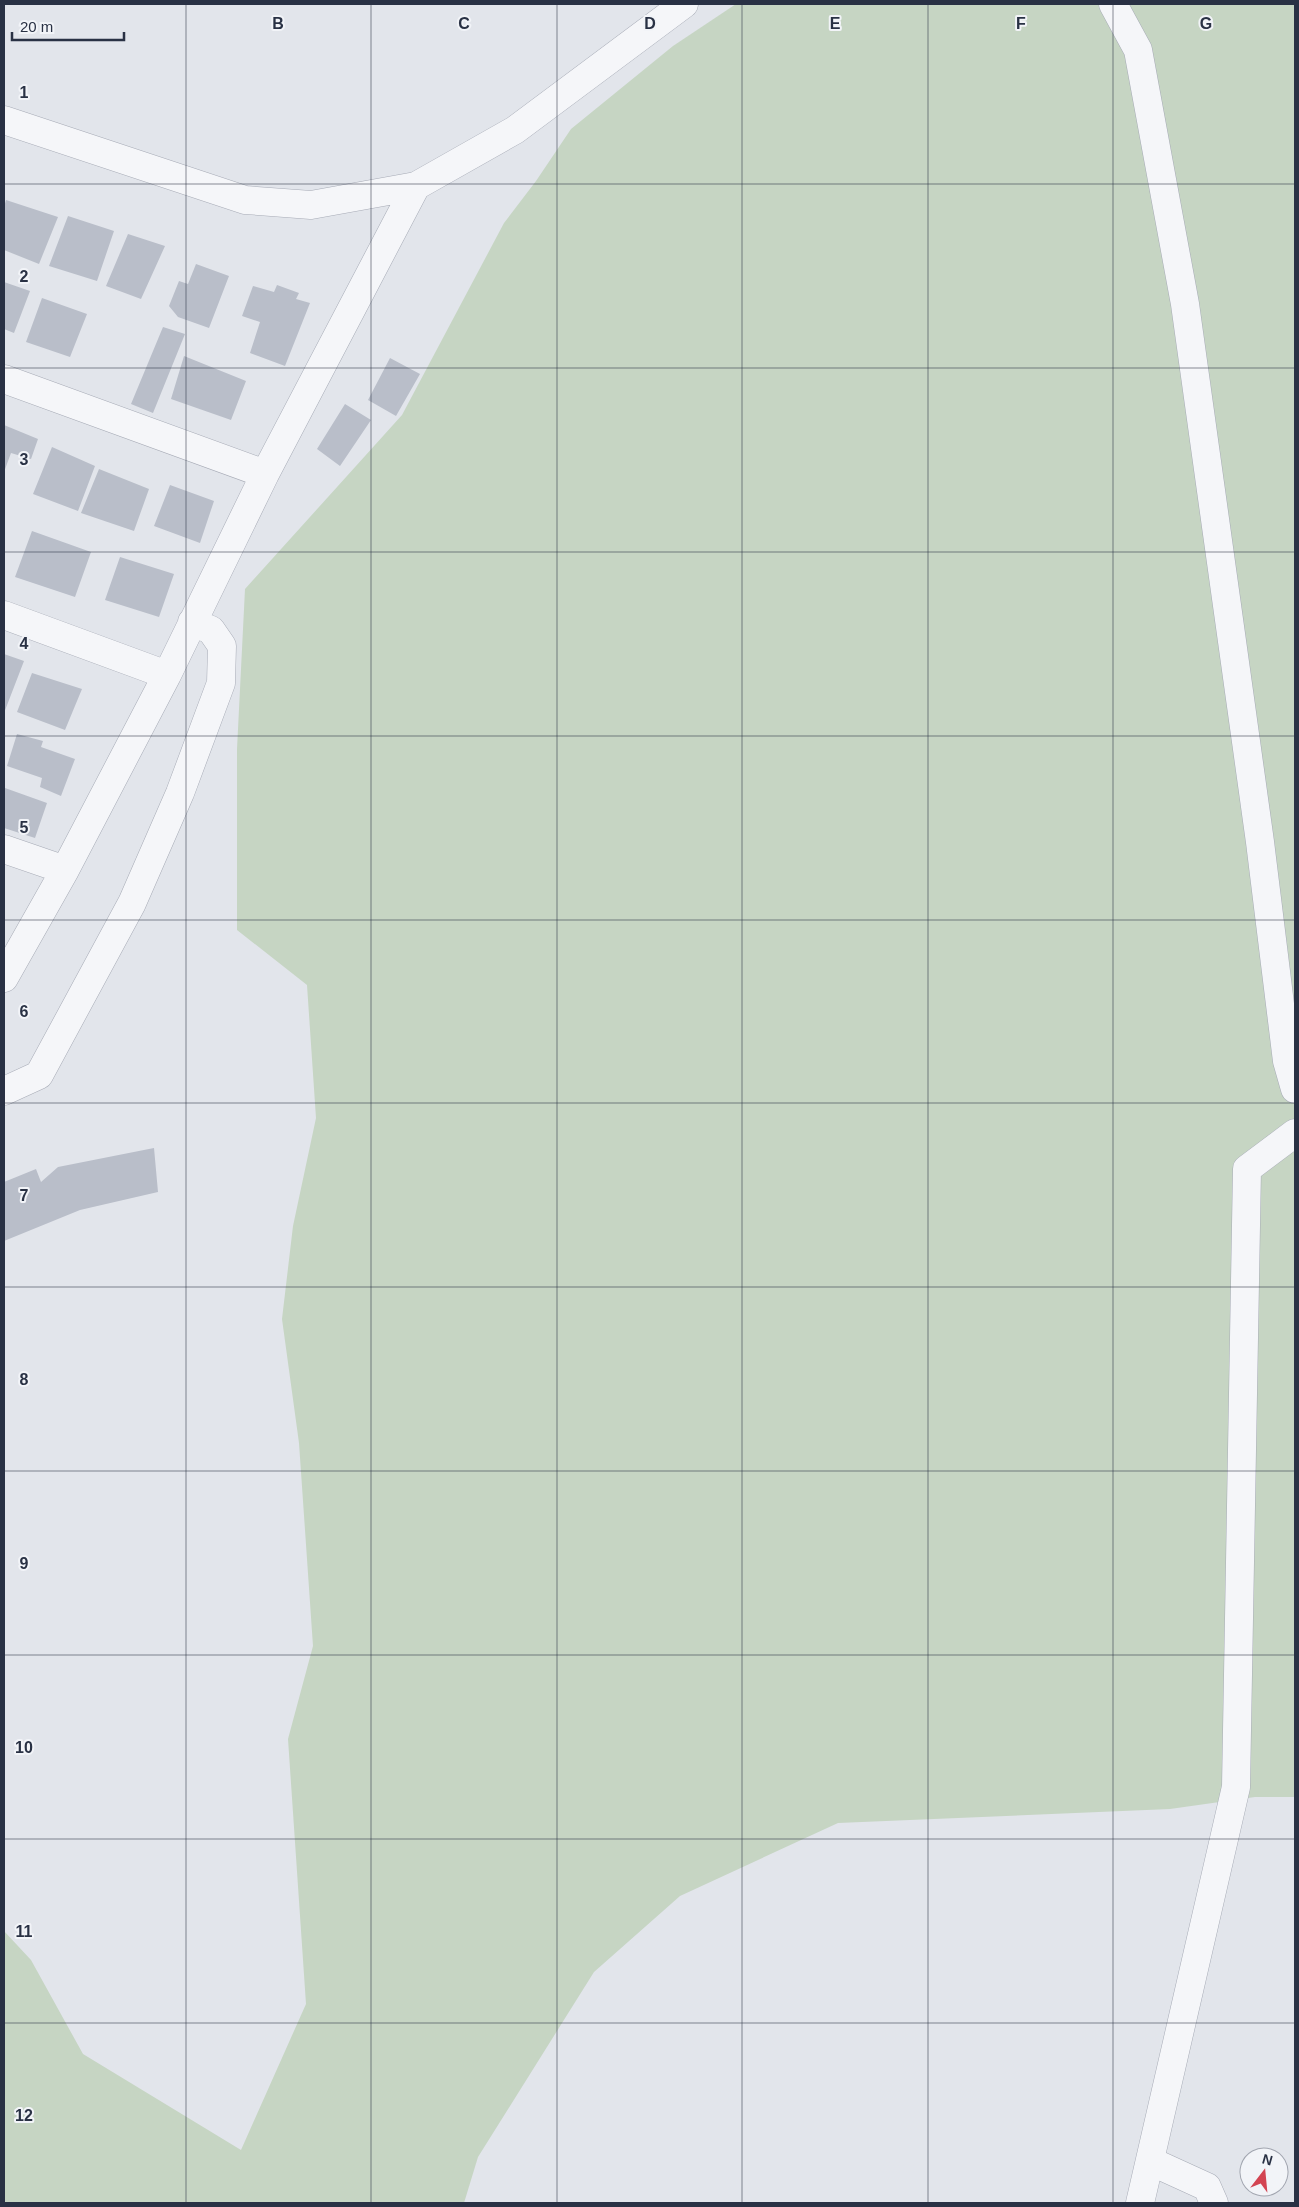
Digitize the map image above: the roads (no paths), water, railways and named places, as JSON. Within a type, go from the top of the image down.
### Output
[{"type":"street","points":[[4,120],[245,200],[311,205],[416,186],[515,130],[684,4]]},
{"type":"street","points":[[1114,4],[1138,50],[1185,304],[1260,842],[1287,1061],[1295,1089]]},
{"type":"street","points":[[4,978],[65,870],[167,674],[265,474],[416,186]]},
{"type":"street","points":[[4,379],[265,474]]},
{"type":"street","points":[[4,615],[167,674]]},
{"type":"street","points":[[4,1091],[39,1075],[132,903],[180,792],[221,683],[222,646],[212,630],[192,622]]},
{"type":"street","points":[[4,849],[65,870]]},
{"type":"street","points":[[1140,2203],[1236,1787],[1248,1169],[1295,1133]]},
{"type":"street","points":[[1150,2161],[1207,2187],[1214,2203]]}]
